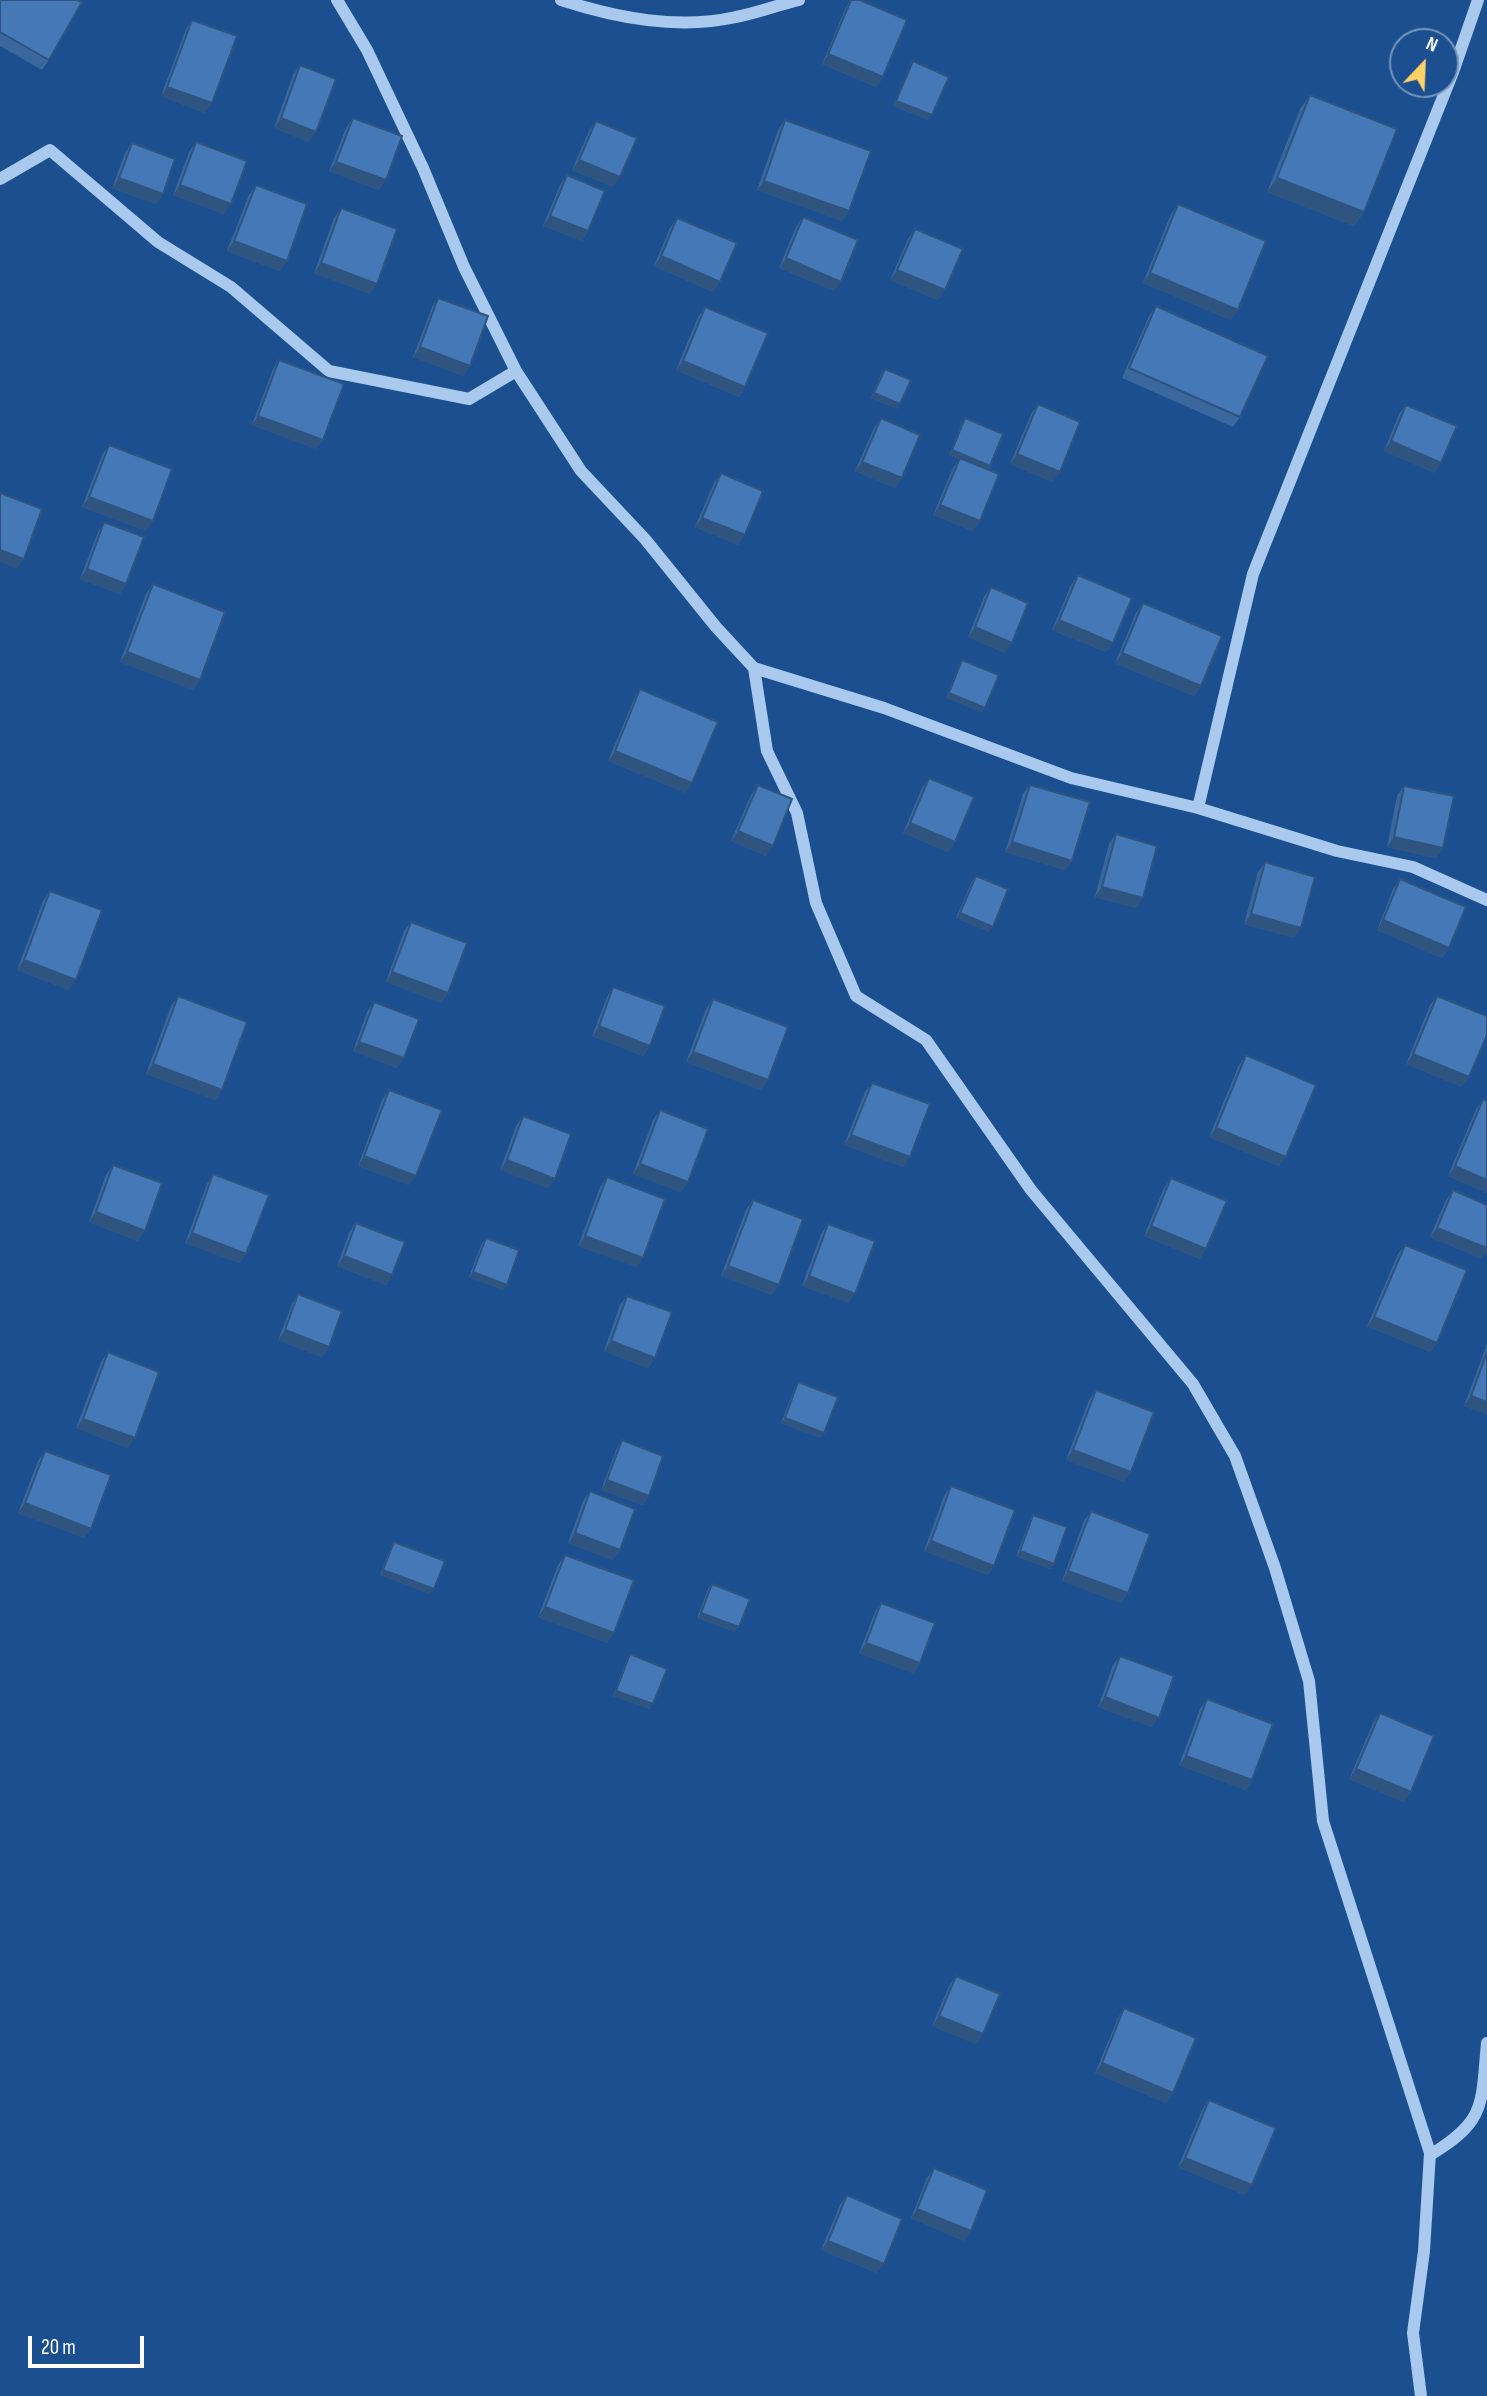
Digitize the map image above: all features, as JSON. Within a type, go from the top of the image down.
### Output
[{"type":"street","points":[[337,0],[367,50],[423,168],[464,267],[516,371],[581,471],[645,539],[716,627],[754,668],[884,708],[1071,778],[1198,808],[1337,851],[1413,867],[1487,900]]},
{"type":"street","points":[[561,0],[594,11],[655,23],[734,18],[799,0]]},
{"type":"street","points":[[1198,808],[1253,574],[1453,72],[1478,0]]},
{"type":"street","points":[[0,179],[50,150],[158,242],[231,287],[329,371],[469,399],[516,371]]},
{"type":"street","points":[[754,668],[767,751],[797,813],[816,903],[856,996],[926,1040],[1031,1190],[1193,1384],[1235,1456],[1275,1568],[1309,1681],[1323,1821],[1430,2155],[1424,2251],[1413,2333],[1421,2396]]},
{"type":"street","points":[[1430,2155],[1460,2138],[1481,2108],[1487,2043]]},
{"type":"building","points":[[0,0],[82,2],[49,60],[0,32]]},
{"type":"building","points":[[851,0],[860,0],[907,20],[883,77],[828,54]]},
{"type":"building","points":[[192,20],[237,36],[212,103],[167,87]]},
{"type":"building","points":[[913,61],[949,77],[932,115],[896,101]]},
{"type":"building","points":[[300,65],[336,79],[316,132],[281,118]]},
{"type":"building","points":[[1310,95],[1397,129],[1364,212],[1277,178]]},
{"type":"building","points":[[353,118],[402,136],[386,180],[336,162]]},
{"type":"building","points":[[785,120],[871,151],[849,211],[764,181]]},
{"type":"building","points":[[596,121],[637,138],[620,177],[579,160]]},
{"type":"building","points":[[196,142],[247,161],[231,204],[180,185]]},
{"type":"building","points":[[132,143],[175,159],[163,194],[119,178]]},
{"type":"building","points":[[567,175],[605,191],[588,231],[550,216]]},
{"type":"building","points":[[256,185],[307,204],[287,261],[234,241]]},
{"type":"building","points":[[1178,204],[1266,241],[1238,310],[1150,273]]},
{"type":"building","points":[[341,208],[397,229],[377,284],[321,263]]},
{"type":"building","points":[[803,217],[858,240],[841,282],[786,258]]},
{"type":"building","points":[[677,218],[737,243],[720,282],[661,256]]},
{"type":"building","points":[[915,229],[963,249],[945,290],[897,270]]},
{"type":"building","points":[[438,298],[488,316],[470,366],[420,347]]},
{"type":"building","points":[[1156,306],[1268,356],[1240,417],[1129,368]]},
{"type":"building","points":[[705,307],[768,333],[745,387],[683,361]]},
{"type":"building","points":[[279,360],[344,384],[323,440],[258,416]]},
{"type":"building","points":[[885,369],[911,380],[900,404],[874,393]]},
{"type":"building","points":[[1038,404],[1080,422],[1060,472],[1017,454]]},
{"type":"building","points":[[1406,405],[1457,426],[1441,463],[1391,441]]},
{"type":"building","points":[[881,418],[920,435],[902,478],[862,462]]},
{"type":"building","points":[[965,418],[1003,434],[990,466],[952,450]]},
{"type":"building","points":[[109,445],[172,469],[153,521],[89,497]]},
{"type":"building","points":[[960,458],[999,474],[980,521],[940,505]]},
{"type":"building","points":[[721,473],[763,491],[745,535],[702,518]]},
{"type":"building","points":[[0,493],[42,509],[24,559],[0,550]]},
{"type":"building","points":[[104,522],[144,537],[126,584],[87,569]]},
{"type":"building","points":[[1078,575],[1132,598],[1113,643],[1059,620]]},
{"type":"building","points":[[153,584],[225,612],[200,680],[127,652]]},
{"type":"building","points":[[991,587],[1028,603],[1012,643],[975,627]]},
{"type":"building","points":[[1143,603],[1222,636],[1201,686],[1122,653]]},
{"type":"building","points":[[962,660],[999,675],[985,708],[949,693]]},
{"type":"building","points":[[640,689],[718,722],[692,783],[615,751]]},
{"type":"building","points":[[929,778],[974,797],[955,842],[910,823]]},
{"type":"building","points":[[758,785],[792,799],[773,846],[738,831]]},
{"type":"building","points":[[1030,785],[1090,802],[1072,861],[1012,842]]},
{"type":"building","points":[[1404,786],[1454,796],[1443,848],[1394,837]]},
{"type":"building","points":[[1116,834],[1157,846],[1143,898],[1102,887]]},
{"type":"building","points":[[1265,862],[1315,877],[1301,928],[1251,914]]},
{"type":"building","points":[[976,876],[1008,889],[993,927],[960,913]]},
{"type":"building","points":[[1400,879],[1466,907],[1449,948],[1383,920]]},
{"type":"building","points":[[50,891],[102,910],[76,980],[24,960]]},
{"type":"building","points":[[411,922],[467,943],[448,993],[392,972]]},
{"type":"building","points":[[613,987],[665,1006],[650,1046],[599,1026]]},
{"type":"building","points":[[178,996],[247,1022],[222,1090],[153,1064]]},
{"type":"building","points":[[1437,996],[1487,1016],[1487,1035],[1469,1077],[1413,1054]]},
{"type":"building","points":[[713,999],[788,1027],[768,1080],[693,1052]]},
{"type":"building","points":[[374,1002],[419,1019],[404,1058],[359,1042]]},
{"type":"building","points":[[1246,1055],[1316,1085],[1286,1157],[1216,1128]]},
{"type":"building","points":[[872,1083],[930,1104],[910,1157],[851,1135]]},
{"type":"building","points":[[389,1090],[442,1110],[416,1176],[364,1156]]},
{"type":"building","points":[[1483,1099],[1487,1101],[1487,1180],[1455,1166]]},
{"type":"building","points":[[660,1110],[708,1129],[688,1182],[640,1164]]},
{"type":"building","points":[[523,1116],[571,1134],[555,1179],[507,1160]]},
{"type":"building","points":[[113,1165],[162,1183],[145,1231],[96,1212]]},
{"type":"building","points":[[213,1174],[269,1195],[246,1254],[192,1233]]},
{"type":"building","points":[[607,1177],[665,1199],[643,1258],[585,1236]]},
{"type":"building","points":[[1171,1178],[1227,1201],[1206,1249],[1151,1226]]},
{"type":"building","points":[[1453,1190],[1487,1205],[1487,1248],[1437,1228]]},
{"type":"building","points":[[753,1200],[803,1219],[779,1285],[728,1266]]},
{"type":"building","points":[[356,1223],[405,1242],[392,1275],[344,1256]]},
{"type":"building","points":[[828,1224],[875,1241],[855,1294],[809,1276]]},
{"type":"building","points":[[486,1238],[519,1250],[507,1285],[473,1272]]},
{"type":"building","points":[[1405,1245],[1467,1270],[1437,1343],[1374,1317]]},
{"type":"building","points":[[298,1294],[342,1311],[329,1347],[285,1330]]},
{"type":"building","points":[[627,1296],[672,1312],[655,1358],[611,1341]]},
{"type":"building","points":[[108,1352],[159,1372],[135,1438],[83,1419]]},
{"type":"building","points":[[1487,1352],[1487,1402],[1471,1396]]},
{"type":"building","points":[[798,1382],[838,1397],[824,1433],[785,1418]]},
{"type":"building","points":[[1096,1390],[1154,1412],[1131,1472],[1073,1450]]},
{"type":"building","points":[[622,1440],[663,1456],[649,1496],[607,1480]]},
{"type":"building","points":[[45,1451],[111,1475],[91,1529],[25,1503]]},
{"type":"building","points":[[951,1486],[1015,1510],[994,1566],[931,1541]]},
{"type":"building","points":[[590,1491],[635,1509],[620,1550],[575,1533]]},
{"type":"building","points":[[1091,1511],[1150,1534],[1128,1593],[1068,1571]]},
{"type":"building","points":[[1033,1515],[1067,1527],[1054,1564],[1020,1551]]},
{"type":"building","points":[[394,1542],[445,1561],[434,1589],[383,1570]]},
{"type":"building","points":[[565,1555],[634,1580],[614,1633],[545,1607]]},
{"type":"building","points":[[712,1584],[750,1599],[739,1627],[701,1613]]},
{"type":"building","points":[[881,1603],[935,1623],[920,1663],[866,1643]]},
{"type":"building","points":[[630,1654],[667,1669],[653,1704],[616,1691]]},
{"type":"building","points":[[1120,1656],[1174,1676],[1159,1718],[1105,1697]]},
{"type":"building","points":[[1207,1699],[1273,1724],[1252,1780],[1186,1756]]},
{"type":"building","points":[[1380,1713],[1434,1736],[1411,1792],[1356,1769]]},
{"type":"building","points":[[956,1976],[1000,1994],[983,2034],[939,2016]]},
{"type":"building","points":[[1124,2008],[1196,2038],[1173,2093],[1102,2063]]},
{"type":"building","points":[[1209,2100],[1276,2128],[1252,2185],[1185,2158]]},
{"type":"building","points":[[934,2168],[987,2190],[971,2231],[917,2209]]},
{"type":"building","points":[[847,2195],[902,2219],[884,2264],[828,2241]]}]
